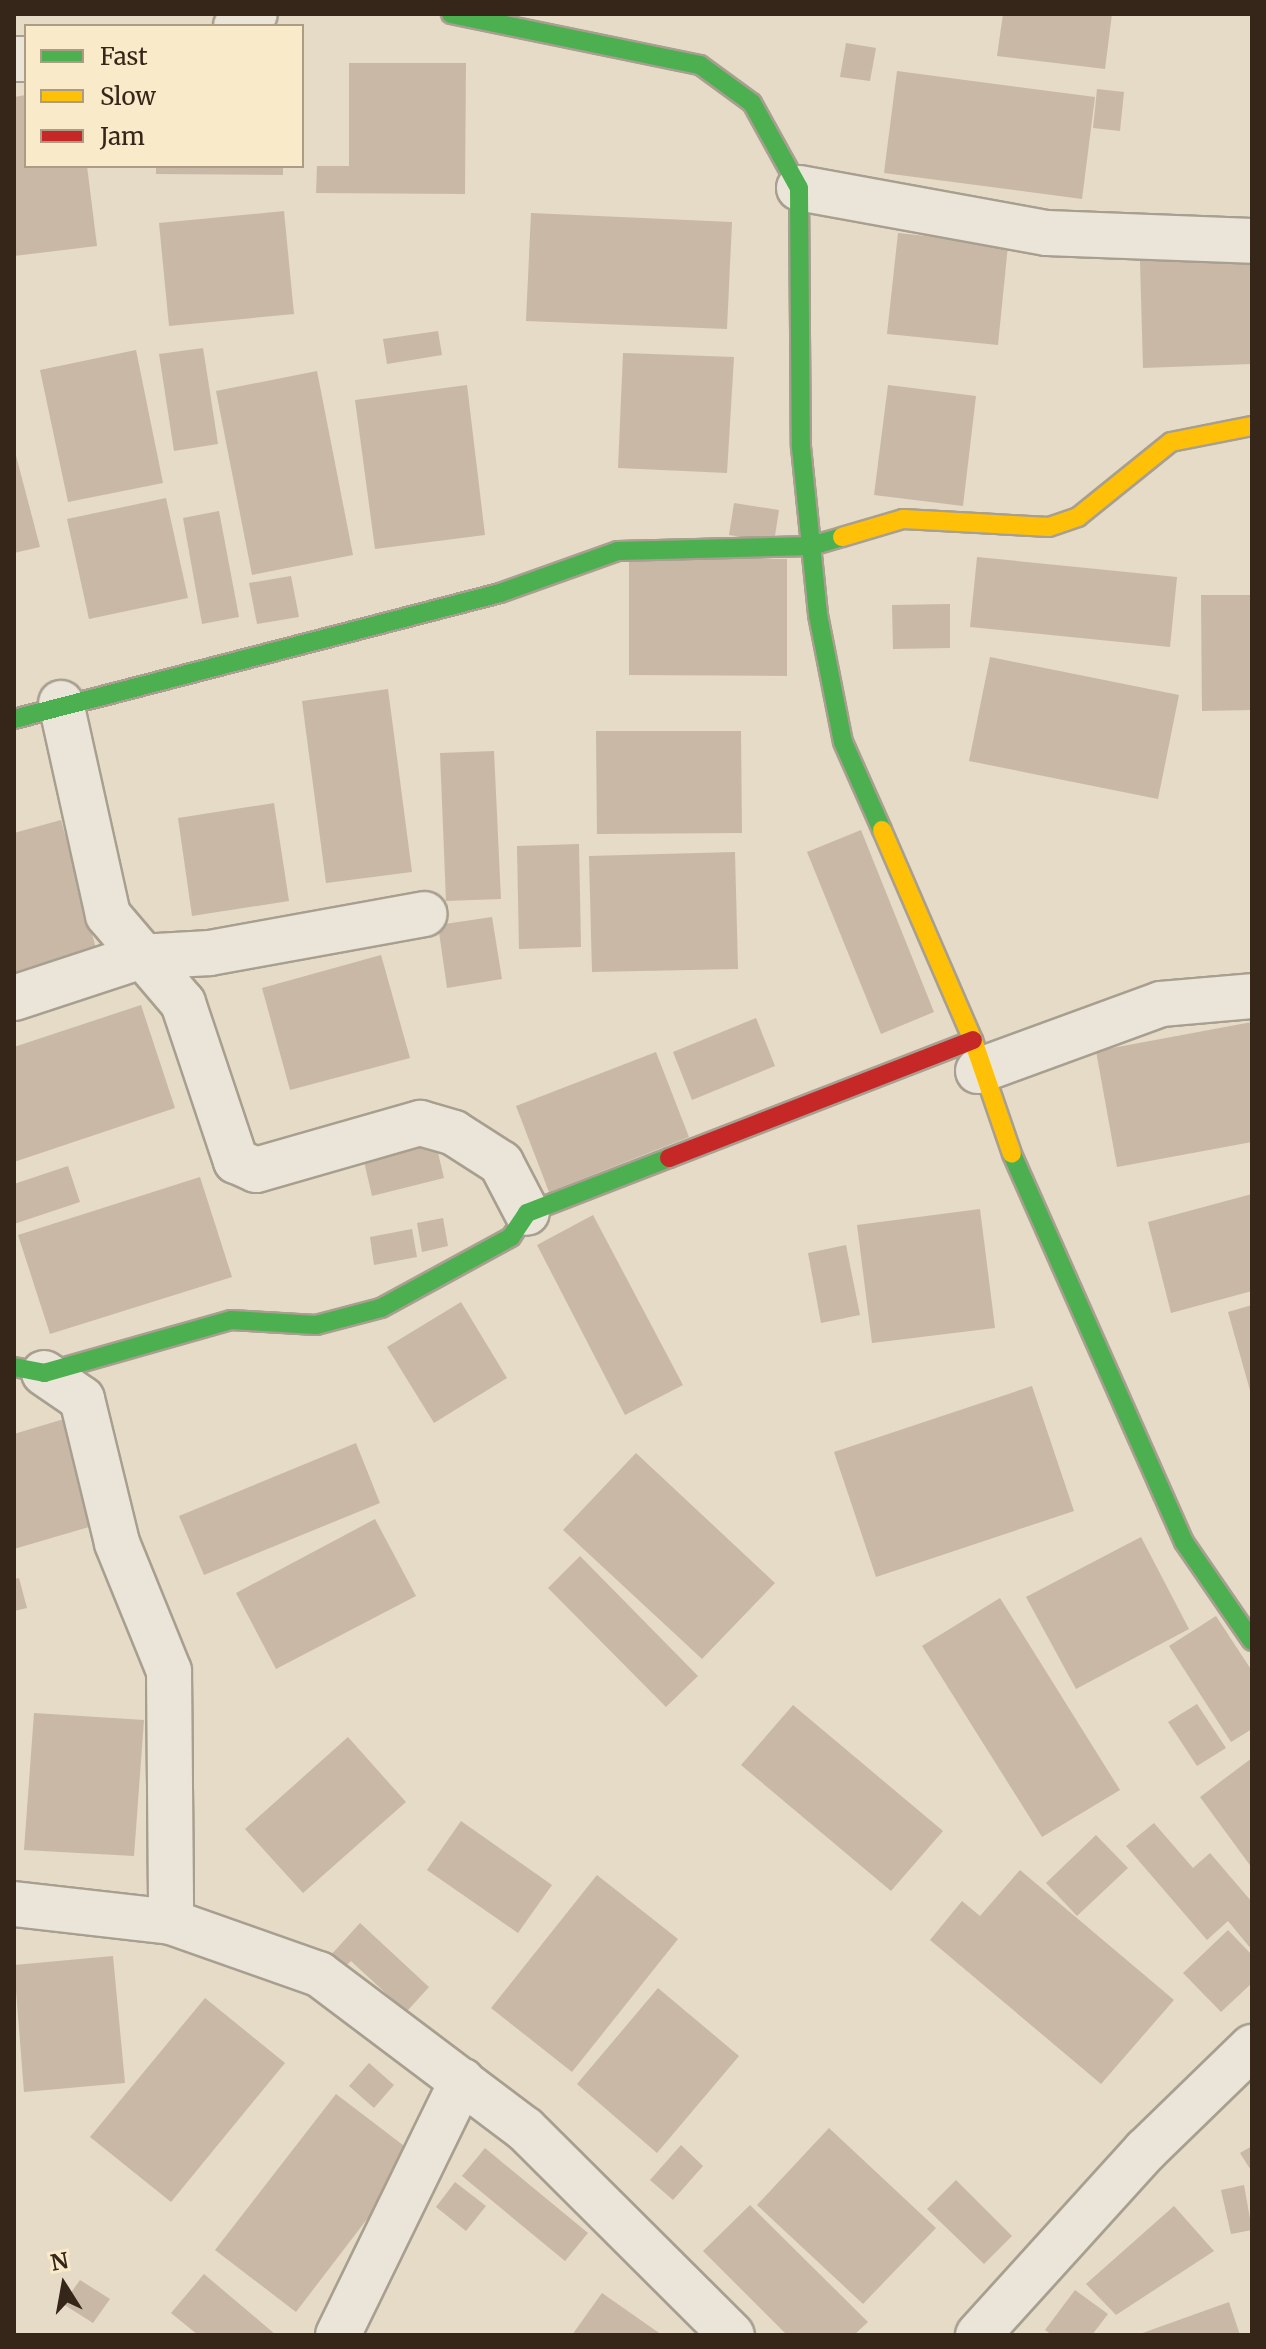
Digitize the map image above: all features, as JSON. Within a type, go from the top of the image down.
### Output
[{"type":"street","points":[[451,14],[518,18],[700,65],[752,103],[799,188],[801,447],[811,546],[843,742],[1184,1542],[1252,1641]]},
{"type":"street","points":[[799,188],[1047,233],[1252,241]]},
{"type":"street","points":[[14,719],[61,703],[500,593],[618,551],[811,546],[903,519],[1049,527],[1078,517],[1171,442],[1252,426]]},
{"type":"street","points":[[61,703],[108,915],[139,957],[183,1003],[236,1161],[256,1170],[420,1123],[454,1133],[501,1163],[527,1213]]},
{"type":"street","points":[[14,998],[139,957],[210,953],[424,914]]},
{"type":"street","points":[[29,1370],[231,1320],[316,1325],[381,1308],[511,1237],[527,1213],[975,1055],[1161,1004],[1252,996]]},
{"type":"street","points":[[29,1370],[82,1399],[117,1543],[169,1671],[171,1922]]},
{"type":"street","points":[[14,1904],[171,1922],[319,1974],[525,2129],[732,2335]]},
{"type":"street","points":[[978,2335],[1146,2150],[1252,2047]]},
{"type":"street","points":[[338,2335],[462,2081]]},
{"type":"building","points":[[1003,14],[1112,14],[1105,69],[997,56]]},
{"type":"building","points":[[846,43],[876,48],[870,81],[840,77]]},
{"type":"building","points":[[349,63],[466,63],[465,194],[316,193],[317,166],[349,166]]},
{"type":"building","points":[[897,71],[1095,97],[1082,199],[884,173]]},
{"type":"building","points":[[1097,89],[1124,92],[1120,131],[1093,128]]},
{"type":"building","points":[[24,95],[24,168],[87,168],[97,246],[14,256],[14,97]]},
{"type":"building","points":[[156,168],[283,168],[283,175],[156,174]]},
{"type":"building","points":[[284,211],[294,314],[169,326],[159,223]]},
{"type":"building","points":[[531,213],[732,222],[727,329],[526,321]]},
{"type":"building","points":[[898,233],[1008,245],[998,345],[887,334]]},
{"type":"building","points":[[1252,257],[1252,364],[1143,368],[1140,261]]},
{"type":"building","points":[[438,331],[442,355],[387,364],[383,339]]},
{"type":"building","points":[[203,348],[218,444],[174,451],[159,354]]},
{"type":"building","points":[[136,350],[163,483],[68,502],[40,370]]},
{"type":"building","points":[[623,353],[734,357],[727,473],[618,468]]},
{"type":"building","points":[[317,371],[353,555],[252,575],[216,391]]},
{"type":"building","points":[[467,385],[485,535],[375,549],[355,400]]},
{"type":"building","points":[[888,385],[976,396],[963,506],[874,495]]},
{"type":"building","points":[[14,448],[40,547],[14,553]]},
{"type":"building","points":[[166,498],[188,598],[89,619],[67,519]]},
{"type":"building","points":[[734,503],[779,510],[774,542],[729,535]]},
{"type":"building","points":[[219,511],[239,617],[202,624],[183,518]]},
{"type":"building","points":[[977,557],[1177,577],[1170,647],[970,627]]},
{"type":"building","points":[[629,558],[787,559],[787,676],[629,675]]},
{"type":"building","points":[[291,576],[299,617],[257,624],[249,583]]},
{"type":"building","points":[[1201,595],[1252,595],[1252,710],[1202,711]]},
{"type":"building","points":[[950,604],[950,648],[893,649],[892,605]]},
{"type":"building","points":[[990,657],[1179,695],[1158,799],[969,761]]},
{"type":"building","points":[[388,689],[412,872],[326,883],[302,701]]},
{"type":"building","points":[[596,731],[741,731],[742,833],[597,834]]},
{"type":"building","points":[[494,751],[501,899],[446,901],[440,753]]},
{"type":"building","points":[[274,803],[289,901],[192,916],[178,818]]},
{"type":"building","points":[[61,820],[97,952],[14,974],[14,833]]},
{"type":"building","points":[[861,830],[934,1012],[881,1034],[807,852]]},
{"type":"building","points":[[579,844],[581,947],[519,949],[517,846]]},
{"type":"building","points":[[735,852],[738,969],[592,972],[589,856]]},
{"type":"building","points":[[492,917],[502,979],[447,988],[438,925]]},
{"type":"building","points":[[381,955],[410,1058],[290,1090],[262,988]]},
{"type":"building","points":[[141,1005],[175,1108],[14,1162],[14,1047]]},
{"type":"building","points":[[756,1018],[775,1066],[692,1100],[673,1052]]},
{"type":"building","points":[[1252,1022],[1252,1142],[1117,1167],[1096,1051]]},
{"type":"building","points":[[656,1052],[689,1137],[549,1192],[516,1106]]},
{"type":"building","points":[[435,1140],[444,1178],[372,1196],[363,1157]]},
{"type":"building","points":[[68,1166],[80,1202],[14,1224],[14,1184]]},
{"type":"building","points":[[200,1177],[232,1277],[50,1334],[18,1235]]},
{"type":"building","points":[[1252,1194],[1252,1291],[1171,1313],[1148,1222]]},
{"type":"building","points":[[980,1209],[995,1328],[872,1343],[857,1225]]},
{"type":"building","points":[[593,1215],[683,1385],[625,1415],[537,1245]]},
{"type":"building","points":[[443,1218],[448,1246],[422,1252],[417,1223]]},
{"type":"building","points":[[412,1229],[417,1257],[374,1265],[370,1237]]},
{"type":"building","points":[[846,1245],[860,1315],[821,1323],[808,1253]]},
{"type":"building","points":[[461,1302],[507,1378],[434,1423],[387,1347]]},
{"type":"building","points":[[1252,1305],[1252,1394],[1251,1394],[1228,1312]]},
{"type":"building","points":[[1032,1386],[1074,1511],[876,1577],[834,1452]]},
{"type":"building","points":[[74,1416],[106,1522],[14,1549],[14,1434]]},
{"type":"building","points":[[356,1443],[380,1503],[204,1575],[179,1516]]},
{"type":"building","points":[[636,1453],[775,1583],[702,1659],[563,1530]]},
{"type":"building","points":[[375,1519],[416,1596],[276,1669],[236,1593]]},
{"type":"building","points":[[1141,1537],[1189,1629],[1076,1689],[1026,1597]]},
{"type":"building","points":[[580,1556],[698,1676],[666,1707],[548,1588]]},
{"type":"building","points":[[19,1578],[27,1608],[14,1611],[14,1579]]},
{"type":"building","points":[[1000,1598],[1120,1790],[1042,1837],[922,1646]]},
{"type":"building","points":[[1216,1616],[1252,1671],[1252,1729],[1231,1742],[1169,1646]]},
{"type":"building","points":[[1197,1704],[1226,1748],[1197,1766],[1168,1722]]},
{"type":"building","points":[[793,1705],[943,1831],[891,1891],[741,1765]]},
{"type":"building","points":[[34,1713],[144,1720],[134,1856],[24,1850]]},
{"type":"building","points":[[348,1737],[406,1802],[303,1893],[245,1829]]},
{"type":"building","points":[[1252,1758],[1252,1868],[1200,1797]]},
{"type":"building","points":[[461,1821],[552,1885],[518,1933],[427,1870]]},
{"type":"building","points":[[1154,1823],[1193,1868],[1210,1853],[1252,1902],[1252,1950],[1228,1921],[1207,1940],[1126,1846]]},
{"type":"building","points":[[1096,1835],[1128,1868],[1077,1916],[1046,1883]]},
{"type":"building","points":[[1020,1870],[1174,2000],[1101,2084],[930,1940],[962,1901],[980,1916]]},
{"type":"building","points":[[597,1875],[678,1939],[572,2072],[491,2008]]},
{"type":"building","points":[[360,1923],[429,1987],[399,2020],[385,2006],[392,1999],[351,1961],[343,1969],[330,1956]]},
{"type":"building","points":[[1228,1930],[1252,1955],[1252,1983],[1221,2012],[1183,1973]]},
{"type":"building","points":[[113,1956],[125,2083],[24,2092],[14,1965]]},
{"type":"building","points":[[658,1988],[739,2056],[657,2153],[577,2084]]},
{"type":"building","points":[[205,1998],[285,2063],[171,2202],[90,2137]]},
{"type":"building","points":[[369,2063],[394,2085],[374,2108],[349,2086]]},
{"type":"building","points":[[336,2094],[416,2155],[296,2312],[215,2250]]},
{"type":"building","points":[[829,2128],[936,2228],[863,2304],[757,2205]]},
{"type":"building","points":[[681,2145],[703,2166],[673,2200],[650,2180]]},
{"type":"building","points":[[1252,2146],[1252,2172],[1240,2153]]},
{"type":"building","points":[[485,2148],[588,2233],[565,2261],[462,2176]]},
{"type":"building","points":[[956,2180],[1012,2236],[984,2264],[927,2209]]},
{"type":"building","points":[[455,2182],[486,2206],[466,2231],[436,2207]]},
{"type":"building","points":[[1244,2185],[1252,2230],[1231,2234],[1221,2190]]},
{"type":"building","points":[[750,2205],[868,2322],[854,2335],[787,2335],[703,2251]]},
{"type":"building","points":[[1174,2206],[1214,2251],[1116,2315],[1086,2284]]},
{"type":"building","points":[[204,2274],[276,2335],[198,2335],[171,2313]]},
{"type":"building","points":[[80,2280],[110,2299],[93,2323],[63,2304]]},
{"type":"building","points":[[1075,2290],[1108,2314],[1092,2335],[1052,2335],[1045,2330]]},
{"type":"building","points":[[602,2293],[662,2335],[572,2335]]},
{"type":"building","points":[[1229,2302],[1240,2335],[1137,2335]]},
{"type":"traffic: fast","points":[[451,14],[700,65],[752,103],[799,188],[801,447],[818,615],[843,742],[882,830]]},
{"type":"traffic: fast","points":[[14,719],[500,593],[618,551],[811,546],[842,537]]},
{"type":"traffic: fast","points":[[1012,1154],[1184,1542],[1252,1641]]},
{"type":"traffic: fast","points":[[14,1367],[44,1373],[231,1320],[316,1325],[381,1308],[511,1237],[527,1213],[669,1158]]},
{"type":"traffic: slow","points":[[842,537],[903,519],[1049,527],[1078,517],[1171,442],[1252,426]]},
{"type":"traffic: slow","points":[[882,830],[973,1040],[1012,1154]]},
{"type":"traffic: jam","points":[[669,1158],[973,1040]]}]
